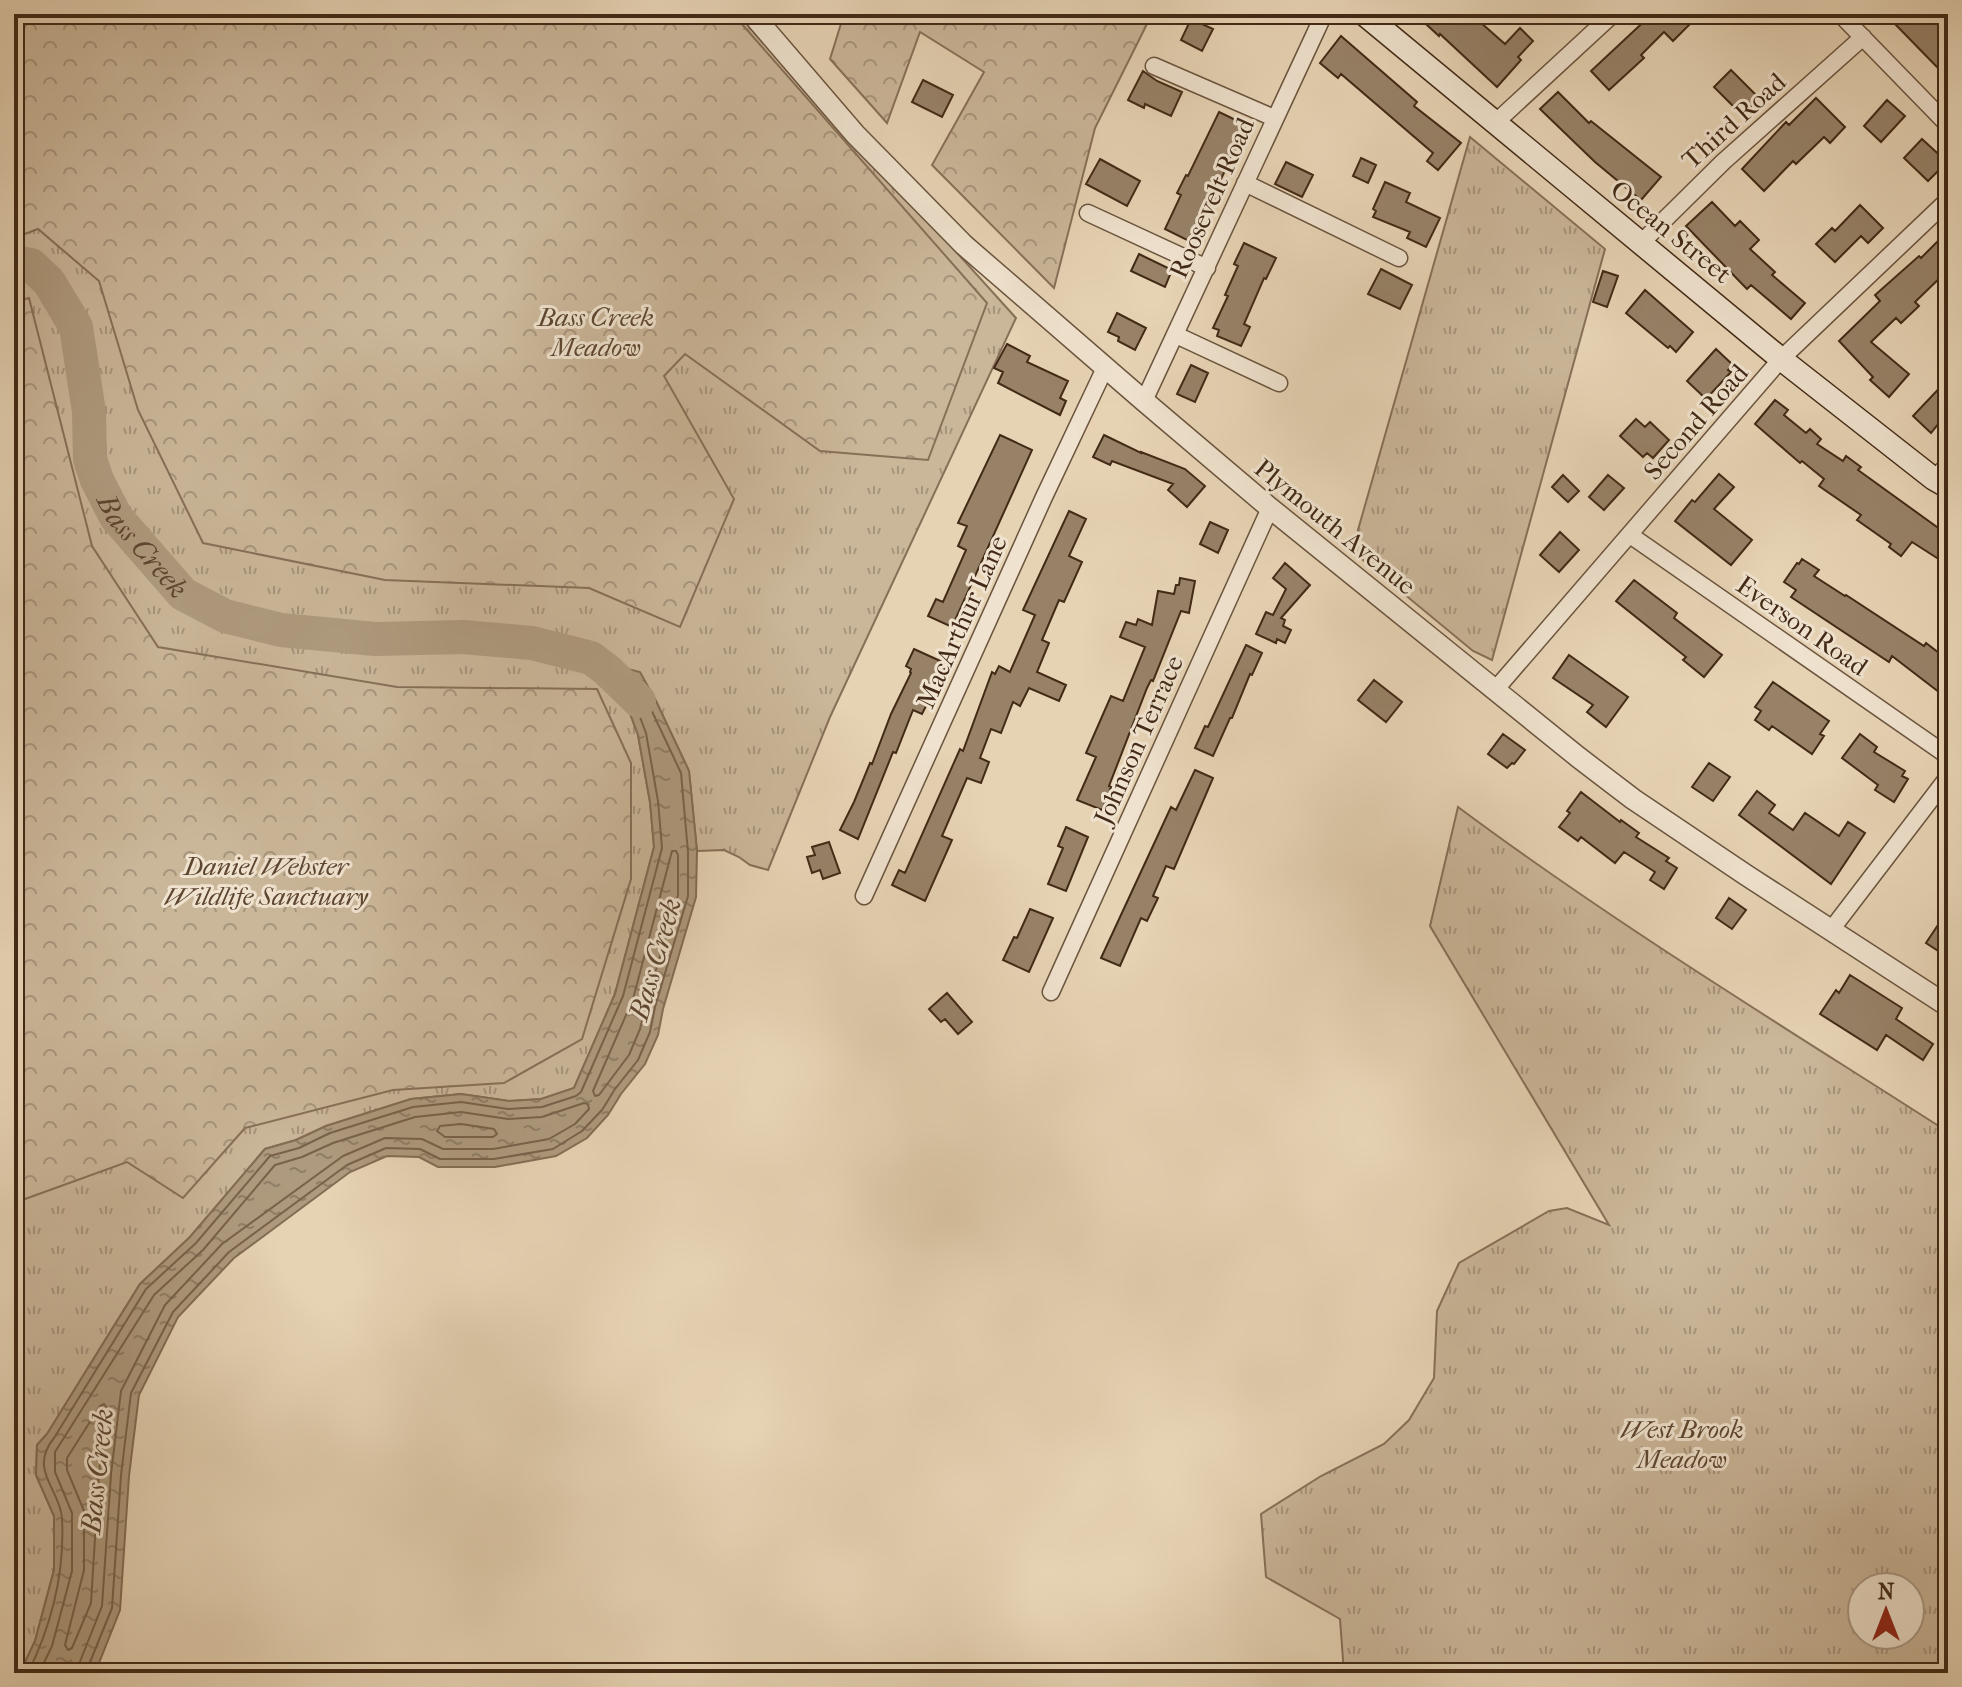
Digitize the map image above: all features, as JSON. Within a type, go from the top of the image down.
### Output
[{"type":"main road","name":"Ocean Street","points":[[1364,14],[1781,359],[1943,477]]},
{"type":"street","name":"Plymouth Avenue","points":[[752,14],[855,134],[964,245],[1270,508],[1633,799],[1948,1006]]},
{"type":"street","name":"Roosevelt Road","points":[[1144,401],[1324,14]]},
{"type":"street","points":[[1495,123],[1613,14]]},
{"type":"street","points":[[1840,14],[1948,125]]},
{"type":"street","name":"Third Road","points":[[1641,243],[1723,162],[1863,37]]},
{"type":"street","points":[[1154,66],[1274,118]]},
{"type":"street","points":[[1245,183],[1399,258]]},
{"type":"street","name":"Second Road","points":[[1495,690],[1781,359],[1948,200]]},
{"type":"street","points":[[1088,213],[1207,268]]},
{"type":"street","points":[[1176,335],[1279,383]]},
{"type":"street","name":"MacArthur Lane","points":[[864,896],[1105,368]]},
{"type":"street","name":"Johnson Terrace","points":[[1051,992],[1270,508]]},
{"type":"street","name":"Everson Road","points":[[1630,535],[1948,756]]},
{"type":"street","points":[[1831,930],[1948,777]]},
{"type":"green space","points":[[14,14],[741,14],[1016,318],[830,717],[768,870],[750,865],[724,850],[697,851],[689,771],[656,701],[639,672],[601,678],[628,708],[638,735],[650,802],[654,847],[615,994],[574,1088],[542,1099],[509,1101],[461,1094],[411,1099],[265,1149],[190,1237],[140,1284],[47,1434],[37,1445],[36,1475],[54,1516],[54,1570],[35,1641],[20,1673],[14,1673]]},
{"type":"green space","name":"Bass Creek Meadow","points":[[14,14],[733,14],[987,303],[928,460],[820,451],[685,354],[664,376],[734,499],[680,627],[589,588],[385,580],[203,543],[138,410],[99,281],[38,229],[14,238]]},
{"type":"green space","points":[[844,14],[1152,14],[1095,128],[1054,288],[932,165],[984,72],[920,32],[887,123],[830,59]]},
{"type":"green space","points":[[1470,137],[1605,249],[1492,660],[1473,651],[1352,551]]},
{"type":"green space","name":"Daniel Webster Wildlife Sanctuary","points":[[29,298],[92,546],[158,647],[397,687],[597,689],[631,763],[631,879],[582,1039],[504,1083],[393,1090],[245,1128],[183,1198],[127,1162],[14,1203],[14,302]]},
{"type":"green space","name":"West Brook Meadow","points":[[1458,807],[1639,933],[1948,1132],[1948,1673],[1344,1673],[1340,1619],[1266,1577],[1261,1514],[1321,1476],[1384,1444],[1409,1420],[1434,1378],[1437,1311],[1459,1263],[1549,1211],[1567,1208],[1609,1225],[1430,926]]},
{"type":"water","points":[[620,667],[640,672],[689,771],[697,851],[696,897],[658,1035],[645,1064],[587,1138],[556,1156],[495,1167],[438,1167],[419,1157],[387,1156],[350,1172],[234,1258],[178,1317],[139,1395],[129,1476],[120,1610],[95,1673],[20,1673],[35,1641],[54,1570],[54,1516],[36,1475],[37,1445],[47,1434],[140,1284],[190,1237],[265,1149],[411,1099],[461,1094],[509,1101],[541,1099],[574,1088],[615,994],[654,847],[650,802],[638,735],[628,708],[601,678],[607,670]]},
{"type":"building","points":[[1415,14],[1471,14],[1505,44],[1520,28],[1533,41],[1497,87]]},
{"type":"building","points":[[1652,14],[1678,14],[1689,25],[1673,41],[1664,32],[1641,55],[1644,58],[1609,90],[1591,71]]},
{"type":"building","points":[[1902,14],[1934,14],[1948,29],[1948,58],[1938,68],[1893,22]]},
{"type":"building","points":[[1191,19],[1213,29],[1202,51],[1181,40]]},
{"type":"building","points":[[1341,36],[1417,102],[1414,106],[1461,143],[1438,170],[1427,161],[1433,153],[1341,74],[1338,78],[1320,63]]},
{"type":"building","points":[[1731,70],[1759,98],[1742,115],[1714,87]]},
{"type":"building","points":[[1143,71],[1182,92],[1171,116],[1128,100]]},
{"type":"building","points":[[923,80],[953,95],[942,117],[912,102]]},
{"type":"building","points":[[1558,92],[1589,123],[1591,121],[1661,177],[1641,200],[1595,162],[1540,109]]},
{"type":"building","points":[[1816,98],[1845,127],[1830,143],[1824,137],[1796,164],[1793,161],[1764,191],[1742,169],[1786,122],[1789,125]]},
{"type":"building","points":[[1887,100],[1905,116],[1881,142],[1864,126]]},
{"type":"building","points":[[1219,112],[1246,125],[1216,190],[1219,191],[1191,242],[1165,229],[1181,195],[1177,193]]},
{"type":"building","points":[[1922,139],[1947,162],[1928,181],[1904,158]]},
{"type":"building","points":[[1361,158],[1376,165],[1368,183],[1353,176]]},
{"type":"building","points":[[1100,159],[1140,181],[1127,206],[1086,184]]},
{"type":"building","points":[[1286,162],[1313,175],[1302,197],[1275,184]]},
{"type":"building","points":[[1385,182],[1410,193],[1406,202],[1440,218],[1426,247],[1407,238],[1410,232],[1373,217],[1376,211],[1373,209]]},
{"type":"building","points":[[1712,202],[1735,226],[1740,221],[1759,240],[1750,249],[1775,272],[1772,275],[1805,303],[1791,319],[1751,285],[1747,289],[1686,226]]},
{"type":"building","points":[[1860,205],[1883,228],[1868,243],[1861,236],[1835,262],[1816,244],[1832,228],[1835,231]]},
{"type":"building","points":[[1948,231],[1948,270],[1915,302],[1919,306],[1901,323],[1896,318],[1871,342],[1909,374],[1889,397],[1870,380],[1873,377],[1839,341],[1880,301],[1875,295],[1919,256],[1921,258]]},
{"type":"building","points":[[1244,243],[1276,258],[1244,324],[1250,327],[1241,346],[1217,336],[1219,330],[1213,328],[1228,296],[1225,295],[1238,266],[1234,264]]},
{"type":"building","points":[[1139,254],[1172,270],[1165,287],[1131,271]]},
{"type":"building","points":[[1381,269],[1412,285],[1400,309],[1368,294]]},
{"type":"building","points":[[1603,271],[1618,276],[1607,307],[1593,302]]},
{"type":"building","points":[[1645,290],[1693,332],[1676,352],[1626,313]]},
{"type":"building","points":[[1117,313],[1146,328],[1135,350],[1108,332]]},
{"type":"building","points":[[1007,344],[1030,356],[1027,362],[1068,381],[1060,398],[1066,401],[1060,415],[998,383],[1003,372],[994,368]]},
{"type":"building","points":[[1716,349],[1733,365],[1728,370],[1731,372],[1706,399],[1687,381]]},
{"type":"building","points":[[1191,365],[1208,373],[1195,402],[1177,394]]},
{"type":"building","points":[[1948,379],[1948,432],[1939,423],[1931,433],[1913,416]]},
{"type":"building","points":[[1775,400],[1788,410],[1784,415],[1806,433],[1810,429],[1821,439],[1817,444],[1843,461],[1846,456],[1861,467],[1858,470],[1948,535],[1948,565],[1912,542],[1901,556],[1889,547],[1891,544],[1857,520],[1861,515],[1819,486],[1824,479],[1802,461],[1800,463],[1755,424]]},
{"type":"building","points":[[1636,419],[1645,427],[1650,422],[1669,440],[1653,458],[1647,453],[1643,457],[1620,436]]},
{"type":"building","points":[[1000,435],[1032,450],[952,627],[928,616],[936,599],[943,602],[966,550],[958,546],[967,526],[958,523]]},
{"type":"building","points":[[1104,435],[1185,469],[1205,486],[1187,507],[1168,490],[1173,484],[1093,457]]},
{"type":"building","points":[[1719,474],[1734,487],[1714,509],[1752,540],[1731,565],[1675,521]]},
{"type":"building","points":[[1563,475],[1579,491],[1568,502],[1552,487]]},
{"type":"building","points":[[1608,475],[1624,488],[1604,510],[1589,497]]},
{"type":"building","points":[[1069,511],[1086,519],[1069,556],[1082,562],[1064,602],[1059,600],[1042,640],[1049,643],[1037,672],[1066,685],[1059,701],[1029,688],[1020,706],[1013,702],[1001,733],[991,729],[980,758],[989,762],[981,783],[967,778],[942,836],[952,840],[925,901],[892,885],[899,870],[905,873],[960,749],[963,751],[992,672],[995,674],[999,666],[1010,672],[1035,615],[1023,610]]},
{"type":"building","points":[[1210,522],[1228,530],[1218,553],[1200,544]]},
{"type":"building","points":[[1560,532],[1579,550],[1559,572],[1540,555]]},
{"type":"building","points":[[1802,559],[1819,570],[1814,576],[1924,646],[1926,643],[1948,660],[1948,699],[1892,656],[1889,662],[1791,597],[1796,590],[1784,582]]},
{"type":"building","points":[[1285,563],[1310,585],[1281,618],[1285,620],[1283,626],[1291,630],[1285,643],[1277,639],[1276,643],[1256,634],[1266,612],[1273,615],[1286,589],[1273,578]]},
{"type":"building","points":[[1180,578],[1195,581],[1189,613],[1181,611],[1153,681],[1147,688],[1102,810],[1077,800],[1096,757],[1086,753],[1111,696],[1123,701],[1145,647],[1120,637],[1126,622],[1136,625],[1138,619],[1152,625],[1158,591],[1174,594]]},
{"type":"building","points":[[1634,580],[1677,613],[1674,618],[1722,655],[1704,677],[1683,660],[1686,657],[1616,601]]},
{"type":"building","points":[[1246,645],[1262,653],[1213,756],[1195,748]]},
{"type":"building","points":[[914,649],[947,664],[922,714],[913,710],[858,839],[840,830],[911,673],[906,666]]},
{"type":"building","points":[[1569,655],[1628,697],[1606,727],[1587,712],[1593,705],[1553,678]]},
{"type":"building","points":[[1374,680],[1402,702],[1386,722],[1358,700]]},
{"type":"building","points":[[1773,682],[1829,721],[1820,734],[1824,736],[1812,754],[1772,726],[1769,730],[1755,720],[1761,711],[1755,707]]},
{"type":"building","points":[[1503,734],[1525,750],[1507,768],[1488,754]]},
{"type":"building","points":[[1860,734],[1877,747],[1874,752],[1905,771],[1902,776],[1908,779],[1894,802],[1875,790],[1878,785],[1842,758]]},
{"type":"building","points":[[1709,763],[1730,777],[1713,801],[1692,787]]},
{"type":"building","points":[[1195,770],[1213,778],[1174,869],[1166,866],[1153,896],[1158,898],[1147,921],[1141,918],[1120,966],[1101,958],[1171,807],[1176,810]]},
{"type":"building","points":[[1757,791],[1775,805],[1769,813],[1793,830],[1805,813],[1839,836],[1848,822],[1865,833],[1831,884],[1739,815]]},
{"type":"building","points":[[1581,792],[1639,833],[1636,837],[1669,858],[1666,861],[1677,868],[1664,889],[1650,880],[1655,872],[1624,852],[1615,863],[1581,837],[1578,841],[1559,827]]},
{"type":"building","points":[[1066,827],[1088,837],[1066,891],[1048,884],[1063,848],[1058,846]]},
{"type":"building","points":[[829,842],[840,873],[823,879],[820,870],[812,873],[807,857],[815,855],[812,847]]},
{"type":"building","points":[[1729,898],[1746,910],[1732,929],[1716,918]]},
{"type":"building","points":[[1030,909],[1053,918],[1029,972],[1003,960]]},
{"type":"building","points":[[1948,910],[1948,946],[1943,954],[1926,943]]},
{"type":"building","points":[[1850,975],[1902,1008],[1896,1019],[1933,1044],[1923,1060],[1886,1035],[1877,1050],[1820,1014]]},
{"type":"building","points":[[947,993],[972,1022],[958,1034],[945,1019],[941,1022],[929,1009]]},
{"type":"waterway","name":"Bass Creek","points":[[14,262],[31,265],[49,282],[76,327],[89,412],[90,459],[97,480],[116,517],[183,594],[225,616],[281,630],[375,639],[463,637],[532,643],[591,658],[639,701]]}]
